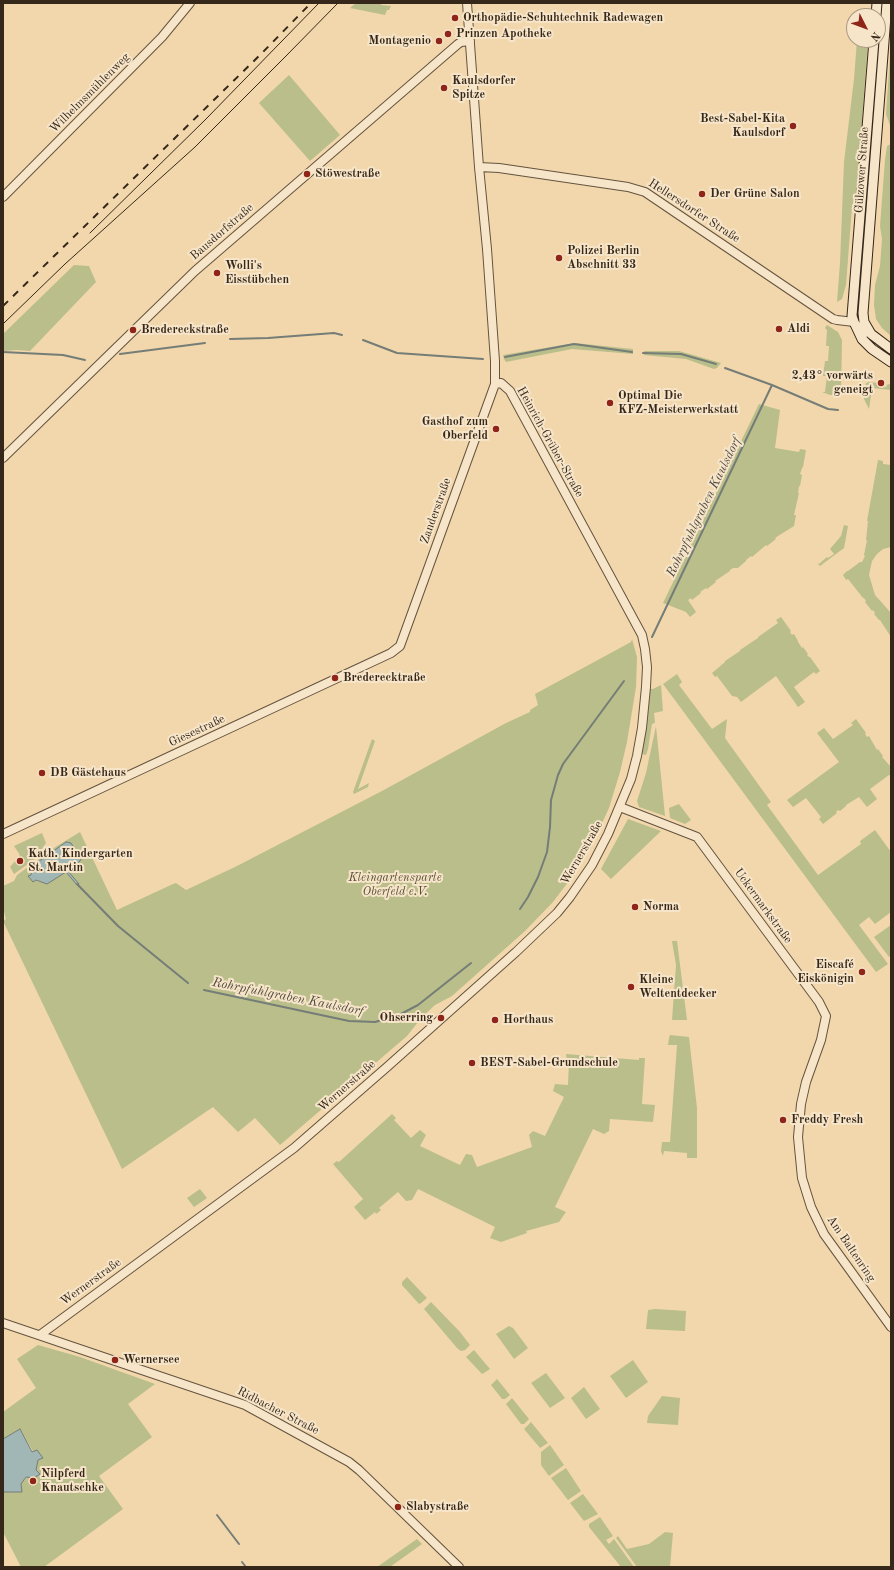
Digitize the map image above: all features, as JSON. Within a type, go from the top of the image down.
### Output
[{"type":"main road","name":"Gülzower Straße","points":[[862,339],[864,322],[862,313],[886,3]]},
{"type":"main road","name":"Gülzower Straße","points":[[854,322],[852,316],[873,48]]},
{"type":"main road","name":"Hellersdorfer Straße","points":[[854,322],[864,322]]},
{"type":"main road","points":[[854,322],[862,339],[872,349],[891,362]]},
{"type":"main road","points":[[864,322],[871,334],[891,349]]},
{"type":"street","name":"Wilhelmsmühlenweg","points":[[3,197],[162,37],[190,3]]},
{"type":"street","points":[[467,3],[495,356],[494,384]]},
{"type":"street","name":"Bausdorfstraße","points":[[3,458],[195,271],[458,44],[461,42],[470,41]]},
{"type":"street","name":"Hellersdorfer Straße","points":[[479,167],[514,170],[628,187],[645,192],[833,318],[837,320],[854,322]]},
{"type":"street","name":"Heinrich-Grüber-Straße","points":[[494,384],[501,383],[510,391],[642,635],[647,667],[643,722],[631,779],[620,807]]},
{"type":"street","name":"Zanderstraße","points":[[400,646],[494,384]]},
{"type":"street","name":"Giesestraße","points":[[3,834],[390,653],[400,646]]},
{"type":"street","name":"Uckermarkstraße","points":[[620,807],[697,837],[818,1002],[826,1016]]},
{"type":"street","name":"Wernerstraße","points":[[40,1334],[294,1148],[516,952],[557,913],[570,897],[592,865],[620,807]]},
{"type":"street","name":"Am Baltenring","points":[[826,1016],[821,1040],[806,1082],[801,1104],[798,1137],[802,1178],[811,1207],[824,1234],[891,1327]]},
{"type":"street","name":"Ridbacher Straße","points":[[3,1323],[40,1334],[245,1405],[359,1470],[459,1567]]},
{"type":"green space","points":[[356,3],[382,3],[381,5],[391,6],[385,15],[350,8]]},
{"type":"green space","points":[[891,40],[891,128],[886,114]]},
{"type":"green space","points":[[856,48],[867,48],[857,190],[852,207],[846,285],[842,299],[837,302],[844,162]]},
{"type":"green space","points":[[289,75],[340,135],[310,161],[259,103]]},
{"type":"green space","points":[[891,144],[891,336],[882,328],[876,319],[874,305],[875,285],[880,266],[882,239],[880,226],[885,160],[887,146]]},
{"type":"green space","points":[[869,156],[871,156],[861,294],[858,294]]},
{"type":"green space","points":[[74,265],[89,266],[96,282],[30,351],[3,351],[3,334]]},
{"type":"green space","points":[[827,325],[838,332],[842,340],[841,395],[830,395],[822,392],[825,392],[827,376],[823,376],[825,361],[828,361],[829,346],[826,346],[827,330],[825,328]]},
{"type":"green space","points":[[575,343],[633,349],[633,354],[572,349],[506,362],[503,355]]},
{"type":"green space","points":[[644,351],[679,351],[721,363],[714,369],[686,359],[644,355]]},
{"type":"green space","points":[[866,383],[878,383],[882,388],[886,387],[888,384],[891,385],[891,390],[872,388],[869,409],[864,399]]},
{"type":"green space","points":[[759,404],[780,410],[775,448],[799,452],[800,449],[806,450],[803,467],[800,474],[802,475],[794,515],[796,515],[794,526],[775,538],[776,539],[752,557],[751,556],[738,568],[733,568],[707,589],[706,588],[700,592],[701,593],[692,600],[691,598],[688,600],[696,612],[690,617],[686,612],[663,603]]},
{"type":"green space","points":[[878,460],[883,461],[883,464],[891,465],[891,547],[883,549],[877,554],[872,561],[869,575],[875,595],[891,613],[891,637],[880,620],[874,614],[875,613],[873,610],[872,611],[865,602],[866,601],[864,598],[843,575],[862,562],[865,556],[867,521]]},
{"type":"green space","points":[[844,525],[848,526],[844,548],[820,566],[817,563],[819,564],[827,557],[828,558],[834,554],[830,549],[841,536]]},
{"type":"green space","points":[[781,617],[791,631],[790,632],[792,635],[794,634],[802,648],[803,647],[808,654],[807,655],[820,671],[816,674],[814,672],[794,687],[805,702],[798,707],[776,676],[741,702],[737,697],[732,696],[717,676],[715,677],[712,673],[725,661],[778,623],[776,620]]},
{"type":"green space","name":"Kleingartensparte Oberfeld e.V.","points":[[632,639],[637,657],[636,687],[627,742],[609,808],[591,847],[575,873],[553,902],[525,931],[452,996],[435,1005],[422,1017],[407,1036],[280,1145],[255,1118],[238,1132],[213,1107],[122,1169],[3,921],[6,919],[3,908],[3,886],[14,881],[17,875],[57,846],[80,832],[117,910],[176,883],[186,890],[235,867],[382,791],[506,723],[530,712],[530,710],[538,705],[535,694],[631,642]],"holes":[[[66,842],[69,842],[64,872],[58,877],[40,882],[36,880],[31,875],[32,869]]]},
{"type":"green space","points":[[677,674],[682,682],[679,685],[712,729],[727,719],[725,738],[771,802],[767,805],[818,875],[861,844],[860,841],[875,830],[891,852],[891,912],[875,924],[869,917],[859,925],[888,964],[876,972],[663,684]]},
{"type":"green space","points":[[661,685],[663,711],[654,713],[655,723],[652,724],[646,755],[642,754],[647,724],[650,689]]},
{"type":"green space","points":[[856,719],[866,733],[865,734],[867,737],[869,736],[877,750],[878,749],[883,756],[882,757],[891,767],[891,776],[889,775],[870,789],[877,799],[867,807],[859,797],[846,805],[840,811],[838,810],[836,812],[837,813],[823,824],[819,819],[821,817],[806,798],[793,807],[787,800],[839,762],[817,733],[824,728],[833,739],[853,725],[851,723]]},
{"type":"green space","points":[[656,726],[665,816],[639,807],[637,801],[646,773]]},
{"type":"green space","points":[[372,739],[375,741],[358,789],[369,783],[368,787],[354,794],[353,792]]},
{"type":"green space","points":[[679,804],[691,820],[685,824],[670,818],[669,808]]},
{"type":"green space","points":[[628,819],[661,831],[611,879],[601,869]]},
{"type":"green space","points":[[42,833],[46,843],[35,859],[14,874],[10,867],[20,855],[14,846]]},
{"type":"green space","points":[[891,925],[891,955],[889,957],[874,937]]},
{"type":"green space","points":[[672,941],[677,941],[687,1020],[672,1020],[676,965]]},
{"type":"green space","points":[[670,1035],[689,1037],[697,1108],[697,1158],[687,1158],[687,1153],[664,1151],[663,1156],[661,1151],[662,1142],[670,1142],[677,1045],[668,1045]]},
{"type":"green space","points":[[566,1054],[639,1060],[639,1058],[645,1058],[642,1104],[655,1105],[653,1122],[610,1119],[609,1131],[604,1134],[593,1129],[555,1207],[566,1212],[559,1222],[526,1231],[527,1233],[501,1242],[490,1238],[495,1227],[418,1189],[412,1200],[406,1201],[398,1192],[379,1208],[381,1210],[376,1214],[375,1212],[365,1220],[354,1207],[363,1199],[333,1164],[337,1161],[339,1162],[392,1114],[396,1118],[394,1120],[411,1138],[420,1130],[426,1135],[420,1146],[460,1165],[466,1154],[472,1155],[477,1167],[532,1147],[529,1135],[533,1131],[545,1136],[564,1097],[553,1091],[555,1084],[568,1085],[569,1060],[567,1060]]},
{"type":"green space","points":[[200,1189],[207,1198],[194,1207],[187,1198]]},
{"type":"green space","points":[[407,1277],[427,1298],[419,1304],[402,1285],[402,1282]]},
{"type":"green space","points":[[431,1302],[460,1332],[470,1345],[465,1350],[461,1351],[457,1348],[424,1309]]},
{"type":"green space","points":[[648,1310],[686,1311],[685,1331],[646,1329]]},
{"type":"green space","points":[[509,1326],[513,1328],[528,1348],[514,1359],[496,1334]]},
{"type":"green space","points":[[38,1345],[80,1357],[155,1384],[128,1404],[152,1437],[99,1476],[123,1509],[44,1567],[21,1567],[3,1532],[3,1490],[4,1492],[21,1484],[27,1477],[40,1474],[36,1470],[38,1460],[20,1429],[3,1439],[3,1412],[36,1388],[17,1359]]},
{"type":"green space","points":[[474,1350],[490,1369],[482,1374],[466,1357]]},
{"type":"green space","points":[[633,1360],[648,1382],[626,1398],[610,1376]]},
{"type":"green space","points":[[546,1373],[565,1398],[550,1408],[531,1383]]},
{"type":"green space","points":[[497,1379],[510,1395],[505,1399],[502,1399],[491,1385]]},
{"type":"green space","points":[[584,1387],[600,1409],[586,1419],[571,1398]]},
{"type":"green space","points":[[662,1396],[680,1398],[678,1425],[647,1423],[648,1416]]},
{"type":"green space","points":[[512,1398],[529,1419],[524,1424],[521,1424],[506,1404]]},
{"type":"green space","points":[[531,1422],[548,1443],[540,1448],[524,1429]]},
{"type":"green space","points":[[550,1445],[564,1465],[549,1476],[541,1465],[541,1452]]},
{"type":"green space","points":[[566,1468],[581,1491],[568,1500],[551,1478]]},
{"type":"green space","points":[[583,1494],[598,1514],[584,1521],[570,1503]]},
{"type":"green space","points":[[600,1517],[613,1536],[606,1540],[609,1544],[614,1539],[634,1567],[621,1567],[589,1527],[589,1524]]},
{"type":"green space","points":[[665,1532],[673,1533],[670,1567],[637,1567],[616,1538],[618,1536],[627,1549],[649,1544]]},
{"type":"green space","points":[[417,1539],[422,1544],[390,1567],[377,1567]]},
{"type":"water","points":[[66,842],[71,843],[81,859],[68,871],[79,884],[77,885],[66,872],[47,884],[36,880],[33,882],[28,876],[31,875],[32,869],[38,862]]},
{"type":"water","points":[[20,1429],[32,1452],[37,1450],[43,1458],[38,1460],[36,1470],[40,1474],[34,1478],[26,1477],[21,1484],[22,1492],[4,1492],[3,1439]]},
{"type":"waterway","points":[[230,339],[334,333],[342,335]]},
{"type":"waterway","points":[[363,340],[397,353],[483,359]]},
{"type":"waterway","points":[[120,354],[205,343]]},
{"type":"waterway","points":[[505,357],[574,344],[632,352]]},
{"type":"waterway","points":[[3,352],[63,355],[85,360]]},
{"type":"waterway","points":[[643,353],[681,354],[716,364]]},
{"type":"waterway","points":[[725,368],[772,385],[828,409],[838,410]]},
{"type":"waterway","name":"Rohrpfuhlgraben Kaulsdorf","points":[[652,637],[772,385]]},
{"type":"waterway","name":"Rohrpfuhlgraben Kaulsdorf","points":[[520,909],[538,877],[547,852],[551,800],[558,775],[563,764],[624,681]]},
{"type":"waterway","name":"Rohrpfuhlgraben Kaulsdorf","points":[[77,884],[118,926],[188,983]]},
{"type":"waterway","name":"Rohrpfuhlgraben Kaulsdorf","points":[[204,990],[349,1021],[375,1022],[399,1015],[418,1005],[471,963]]},
{"type":"waterway","points":[[217,1515],[239,1544]]},
{"type":"waterway","points":[[242,1562],[246,1567]]},
{"type":"tram line","points":[[90,233],[206,119],[319,3]]},
{"type":"tram line","points":[[3,324],[65,264],[195,147],[338,3]]},
{"type":"railway","points":[[3,306],[261,54],[311,3]]},
{"type":"place","name":"Orthopädie-Schuhtechnik Radewagen","points":[[455,18]]},
{"type":"place","name":"Prinzen Apotheke","points":[[448,34]]},
{"type":"place","name":"Montagenio","points":[[439,41]]},
{"type":"place","name":"Kaulsdorfer Spitze","points":[[444,88]]},
{"type":"place","name":"Best-Sabel-Kita Kaulsdorf","points":[[793,126]]},
{"type":"place","name":"Stöwestraße","points":[[307,174]]},
{"type":"place","name":"Der Grüne Salon","points":[[702,194]]},
{"type":"place","name":"Polizei Berlin Abschnitt 33","points":[[559,258]]},
{"type":"place","name":"Wolli's Eisstübchen","points":[[217,273]]},
{"type":"place","name":"Aldi","points":[[779,329]]},
{"type":"place","name":"Bredereckstraße","points":[[133,330]]},
{"type":"place","name":"2,43° vorwärts geneigt","points":[[881,383]]},
{"type":"place","name":"Optimal Die KFZ-Meisterwerkstatt","points":[[610,403]]},
{"type":"place","name":"Gasthof zum Oberfeld","points":[[496,429]]},
{"type":"place","name":"Brederecktraße","points":[[335,678]]},
{"type":"place","name":"DB Gästehaus","points":[[42,773]]},
{"type":"place","name":"Kath. Kindergarten St. Martin","points":[[20,861]]},
{"type":"place","name":"Norma","points":[[635,907]]},
{"type":"place","name":"Eiscafé Eiskönigin","points":[[862,972]]},
{"type":"place","name":"Kleine Weltentdecker","points":[[631,987]]},
{"type":"place","name":"Ohserring","points":[[441,1018]]},
{"type":"place","name":"Horthaus","points":[[495,1020]]},
{"type":"place","name":"BEST-Sabel-Grundschule","points":[[472,1063]]},
{"type":"place","name":"Freddy Fresh","points":[[783,1120]]},
{"type":"place","name":"Wernersee","points":[[115,1360]]},
{"type":"place","name":"Nilpferd Knautschke","points":[[33,1481]]},
{"type":"place","name":"Slabystraße","points":[[398,1507]]}]
